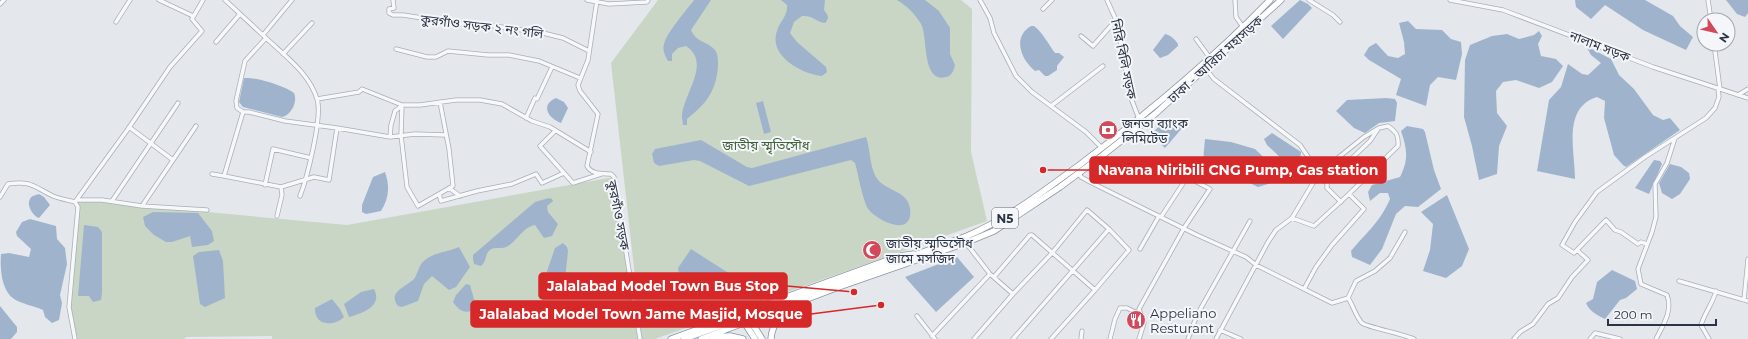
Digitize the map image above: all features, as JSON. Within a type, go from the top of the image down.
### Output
[{"type":"highway","name":"N5","points":[[684,339],[747,321],[917,254],[967,236],[1001,220],[1102,148],[1139,119],[1210,58],[1270,0]]},
{"type":"highway","name":"ঢাকা - আরিচা মহাসড়ক","points":[[704,338],[820,294],[966,243],[994,231],[1012,220],[1079,172],[1155,114],[1281,0]]},
{"type":"highway","points":[[671,339],[899,256],[917,254]]},
{"type":"highway","points":[[771,339],[773,330],[782,314],[820,294]]},
{"type":"highway","points":[[747,321],[755,339]]},
{"type":"highway","points":[[747,321],[762,339]]},
{"type":"highway","points":[[704,338],[730,336],[743,339]]},
{"type":"street","points":[[0,4],[4,0]]},
{"type":"street","points":[[116,22],[130,0]]},
{"type":"street","points":[[159,0],[193,16]]},
{"type":"street","points":[[76,201],[170,67],[202,30],[192,19],[203,0]]},
{"type":"street","points":[[226,0],[298,68],[310,84],[317,99],[317,125],[307,180],[300,196]]},
{"type":"street","points":[[263,35],[292,0]]},
{"type":"street","name":"কুরগাঁও সড়ক ২ নং গলি","points":[[393,0],[394,8],[389,9],[389,13],[461,24],[480,24],[543,33],[563,38],[589,51]]},
{"type":"street","points":[[587,0],[609,4],[647,2],[648,0]]},
{"type":"street","points":[[980,0],[990,18],[994,33],[1016,76],[1032,92],[1086,132],[1102,148]]},
{"type":"street","points":[[1043,9],[1052,0]]},
{"type":"street","name":"নিরি বিলি সড়ক","points":[[1108,0],[1116,20],[1131,98],[1139,119]]},
{"type":"street","points":[[1235,0],[1236,17],[1243,27]]},
{"type":"street","points":[[1309,0],[1333,15],[1340,22]]},
{"type":"street","name":"নালাম সড়ক","points":[[1450,0],[1503,10],[1653,66],[1748,98]]},
{"type":"street","points":[[1708,0],[1710,12]]},
{"type":"street","points":[[396,49],[427,57],[436,57],[448,51],[488,55],[509,55],[540,61],[580,78],[588,60],[597,1]]},
{"type":"street","points":[[216,42],[240,14]]},
{"type":"street","points":[[1081,36],[1093,46],[1116,20]]},
{"type":"street","points":[[283,54],[312,23]]},
{"type":"street","points":[[266,38],[245,61],[236,101],[237,108],[243,112],[249,112],[285,121],[390,137],[415,134],[446,135]]},
{"type":"street","points":[[1196,39],[1210,58]]},
{"type":"street","points":[[1647,244],[1641,242],[1638,244],[1621,232],[1615,230],[1606,220],[1574,253],[1562,245],[1575,222],[1597,192],[1645,157],[1706,118],[1715,108],[1719,97],[1719,89],[1715,52]]},
{"type":"street","name":"নিরি বিলি সড়ক","points":[[1051,106],[1103,66]]},
{"type":"street","points":[[526,118],[552,67]]},
{"type":"street","points":[[1206,69],[1214,79],[1300,145],[1319,173]]},
{"type":"street","name":"কুরগাঁও সড়ক","points":[[580,78],[578,88],[598,114],[587,166],[591,171],[601,174],[611,174],[614,178],[640,339]]},
{"type":"street","points":[[317,99],[359,92],[362,88],[402,106]]},
{"type":"street","points":[[1738,95],[1748,89]]},
{"type":"street","points":[[390,137],[391,125],[395,111],[402,106],[456,100],[480,100],[502,104],[526,118],[555,131],[590,152]]},
{"type":"street","points":[[402,106],[401,135],[407,187],[418,206],[453,186],[449,149],[440,102]]},
{"type":"street","points":[[112,201],[178,103]]},
{"type":"street","points":[[224,176],[243,112]]},
{"type":"street","points":[[142,206],[196,126]]},
{"type":"street","points":[[1216,339],[1276,230],[1292,218],[1319,173],[1364,137],[1379,128],[1388,126],[1395,131],[1398,138],[1398,146],[1341,202],[1314,226],[1292,218]]},
{"type":"street","points":[[129,127],[173,160]]},
{"type":"street","points":[[212,174],[281,187],[314,177],[329,180],[337,128]]},
{"type":"street","points":[[1341,202],[1327,188],[1327,182],[1370,141],[1379,128]]},
{"type":"street","points":[[555,131],[540,146],[573,183],[601,174]]},
{"type":"street","points":[[1656,339],[1668,315],[1670,302],[1667,295],[1641,284],[1638,269],[1656,217],[1655,184],[1667,163],[1675,138]]},
{"type":"street","points":[[265,184],[273,149],[311,158]]},
{"type":"street","points":[[1079,172],[1081,177],[1090,182],[1246,257],[1256,265],[1332,303],[1348,298],[1356,281],[1375,271],[1390,258],[1405,232]]},
{"type":"street","points":[[439,194],[441,201],[512,184],[536,174],[542,182],[564,173]]},
{"type":"street","points":[[1138,339],[1144,323],[1139,309],[1184,228],[1209,192],[1209,187],[1189,178],[1186,179],[1160,216],[1140,249]]},
{"type":"street","points":[[0,197],[8,184],[21,182],[36,185],[54,196],[76,201],[112,201],[142,206],[206,210]]},
{"type":"street","points":[[277,216],[282,196],[281,187]]},
{"type":"street","points":[[449,188],[460,196]]},
{"type":"street","points":[[1304,289],[1332,245],[1363,212],[1363,208],[1349,194]]},
{"type":"street","points":[[75,339],[68,307],[78,207],[76,201]]},
{"type":"street","points":[[974,339],[1013,294],[1052,253],[1087,210],[1109,229],[1129,250],[1051,339]]},
{"type":"street","points":[[1188,339],[1197,315],[1250,221]]},
{"type":"street","points":[[1013,339],[1109,229]]},
{"type":"street","points":[[994,277],[1030,235],[1095,290]]},
{"type":"street","points":[[966,243],[990,274],[1013,294]]},
{"type":"street","points":[[1514,339],[1520,332],[1533,324],[1548,304],[1558,298],[1572,277],[1588,260],[1577,250]]},
{"type":"street","points":[[1679,281],[1746,300],[1748,259]]},
{"type":"street","points":[[917,316],[934,337],[990,274]]},
{"type":"street","points":[[1709,339],[1701,324],[1704,315],[1714,299],[1716,291]]},
{"type":"street","points":[[1348,298],[1362,322],[1367,326],[1397,333],[1414,339]]},
{"type":"street","points":[[1110,339],[1114,319],[1120,308],[1127,308],[1141,315]]},
{"type":"street","points":[[1220,330],[1241,339]]},
{"type":"street","points":[[1080,339],[1082,331]]},
{"type":"street","points":[[1590,339],[1595,333],[1620,339]]},
{"type":"green space","name":"জাতীয় স্মৃতিসৌধ","points":[[658,0],[961,0],[972,9],[971,152],[987,221],[655,339],[642,339],[611,63]]},
{"type":"green space","points":[[614,177],[640,339],[272,339],[272,336],[186,337],[184,339],[74,339],[69,297],[77,200],[347,225]]},
{"type":"water","points":[[694,0],[711,0],[691,30],[698,39],[711,46],[715,51],[718,58],[718,64],[716,81],[710,95],[687,119],[687,125],[683,125],[682,116],[694,79],[696,61],[693,53],[686,46],[678,48],[672,54],[672,61],[668,61],[664,53],[663,46],[673,28]]},
{"type":"water","points":[[781,0],[825,0],[824,10],[828,18],[825,23],[802,16],[794,22],[790,33],[797,42],[826,67],[827,72],[822,76],[805,72],[782,56],[777,48],[777,31],[787,9],[787,5]]},
{"type":"water","points":[[897,0],[925,0],[939,11],[950,28],[950,54],[955,65],[950,75],[946,77],[938,77],[933,73],[929,66],[921,24],[910,10]]},
{"type":"water","points":[[1300,0],[1312,8],[1283,39],[1271,26]]},
{"type":"water","points":[[1575,0],[1645,0],[1673,16],[1680,26],[1693,37],[1686,50],[1643,30],[1605,5],[1591,19],[1576,7]]},
{"type":"water","points":[[1726,0],[1748,0],[1748,13],[1745,17],[1735,12]]},
{"type":"water","points":[[1408,21],[1416,29],[1442,30],[1451,39],[1461,42],[1462,54],[1456,80],[1438,77],[1430,85],[1426,106],[1396,95],[1401,79],[1369,60],[1364,55],[1369,47],[1376,43],[1388,56],[1398,58],[1405,54],[1404,42],[1399,23]]},
{"type":"water","points":[[1031,26],[1034,26],[1041,32],[1055,53],[1059,53],[1064,57],[1057,66],[1057,70],[1048,76],[1045,76],[1039,70],[1035,71],[1023,55],[1020,42],[1025,31]]},
{"type":"water","points":[[1539,31],[1542,36],[1538,44],[1541,56],[1556,59],[1563,66],[1552,82],[1539,88],[1516,80],[1503,82],[1496,91],[1497,113],[1507,126],[1499,146],[1497,174],[1479,180],[1464,117],[1465,60],[1470,45],[1492,36],[1507,34],[1519,39],[1534,35]]},
{"type":"water","points":[[1165,34],[1174,39],[1178,46],[1168,55],[1160,58],[1153,50]]},
{"type":"water","points":[[1586,46],[1611,59],[1619,75],[1634,89],[1653,115],[1663,120],[1670,118],[1680,130],[1626,167],[1614,155],[1604,118],[1605,101],[1597,97],[1586,103],[1579,111],[1575,120],[1573,144],[1575,179],[1537,171],[1549,100],[1561,87],[1568,64],[1582,74],[1588,75],[1601,63],[1591,55]]},
{"type":"water","points":[[244,78],[270,82],[294,93],[295,100],[293,108],[288,114],[282,117],[243,107],[239,102]]},
{"type":"water","points":[[556,98],[564,102],[568,108],[561,123],[549,115],[547,108],[548,104]]},
{"type":"water","points":[[1395,99],[1397,103],[1395,121],[1379,123],[1365,133],[1354,128],[1336,111],[1347,100]]},
{"type":"water","points":[[763,101],[771,132],[764,134],[756,103]]},
{"type":"water","points":[[1168,118],[1184,126],[1165,148],[1151,134]]},
{"type":"water","points":[[1407,126],[1423,129],[1425,132],[1434,170],[1441,189],[1418,207],[1405,206],[1396,214],[1382,249],[1370,265],[1352,257],[1351,251],[1377,221],[1390,199],[1388,193],[1380,193],[1370,201],[1368,192],[1372,185],[1400,177],[1403,171],[1406,154],[1405,143],[1401,131]]},
{"type":"water","points":[[1272,133],[1301,152],[1298,174],[1267,145],[1264,139]]},
{"type":"water","points":[[866,137],[873,171],[879,181],[901,195],[908,202],[910,217],[907,223],[895,225],[887,223],[869,210],[863,195],[855,163],[851,160],[749,186],[700,161],[694,160],[659,166],[654,163],[652,154],[655,149],[701,140],[747,167],[752,168]]},
{"type":"water","points":[[1205,139],[1231,142],[1255,149],[1278,171],[1274,182],[1258,187],[1231,174],[1223,178],[1210,171],[1204,159]]},
{"type":"water","points":[[1654,160],[1660,161],[1662,164],[1649,194],[1635,188]]},
{"type":"water","points":[[1670,164],[1681,167],[1689,173],[1690,179],[1680,194],[1672,199],[1662,193],[1659,183]]},
{"type":"water","points":[[385,172],[388,182],[388,192],[386,201],[381,211],[366,214],[362,212],[362,205],[373,177]]},
{"type":"water","points":[[39,194],[44,197],[50,205],[39,218],[32,213],[29,201],[31,197]]},
{"type":"water","points":[[1447,195],[1469,249],[1462,266],[1446,278],[1423,271],[1430,250],[1433,224],[1421,212]]},
{"type":"water","points":[[549,198],[553,201],[547,206],[548,212],[558,224],[552,236],[544,238],[535,225],[531,226],[508,246],[503,248],[494,248],[488,251],[481,266],[474,264],[473,255],[535,202]]},
{"type":"water","points":[[153,212],[198,213],[212,231],[214,241],[208,245],[192,247],[190,236],[172,242],[166,242],[154,235],[145,226],[143,217]]},
{"type":"water","points":[[30,219],[56,226],[57,239],[65,248],[67,264],[60,295],[62,303],[59,320],[52,323],[45,317],[43,310],[14,299],[6,290],[2,278],[1,254],[9,253],[29,257],[31,249],[17,236],[16,232],[22,222]]},
{"type":"water","points":[[84,225],[98,227],[102,232],[102,293],[101,300],[93,302],[89,296],[78,296]]},
{"type":"water","points":[[563,243],[567,247],[568,251],[564,289],[562,293],[558,295],[545,287],[544,280],[555,248]]},
{"type":"water","points":[[459,247],[470,267],[456,287],[449,290],[432,276],[424,284],[418,301],[402,307],[398,306],[395,301],[396,293],[414,279],[423,262],[433,255]]},
{"type":"water","points":[[691,249],[730,274],[732,278],[719,297],[679,274],[678,268]]},
{"type":"water","points":[[219,250],[223,261],[225,298],[205,307],[200,304],[193,256],[199,252]]},
{"type":"water","points":[[957,257],[974,277],[936,312],[905,277]]},
{"type":"water","points":[[1612,270],[1635,281],[1637,289],[1626,298],[1620,300],[1605,319],[1591,311],[1586,303],[1593,299],[1597,282]]},
{"type":"water","points":[[466,284],[470,285],[474,299],[471,311],[468,312],[460,310],[453,302],[456,295]]},
{"type":"water","points":[[374,289],[376,300],[374,304],[365,311],[349,317],[344,304],[361,292]]},
{"type":"water","points":[[332,299],[344,317],[335,322],[325,323],[318,318],[315,308]]},
{"type":"water","points":[[0,306],[17,327],[17,332],[11,339],[0,339]]},
{"type":"place","name":"জনতা ব্যাংক লিমিটেড","points":[[1108,130]]},
{"type":"place","name":"Navana Niribili CNG Pump, Gas station","points":[[1043,170]]},
{"type":"place","name":"জাতীয় স্মৃতিসৌধ জামে মসজিদ","points":[[872,250]]},
{"type":"place","name":"Jalalabad Model Town Bus Stop","points":[[854,292]]},
{"type":"place","name":"Jalalabad Model Town Jame Masjid, Mosque","points":[[881,305]]},
{"type":"place","name":"Appeliano Resturant","points":[[1136,320]]}]
